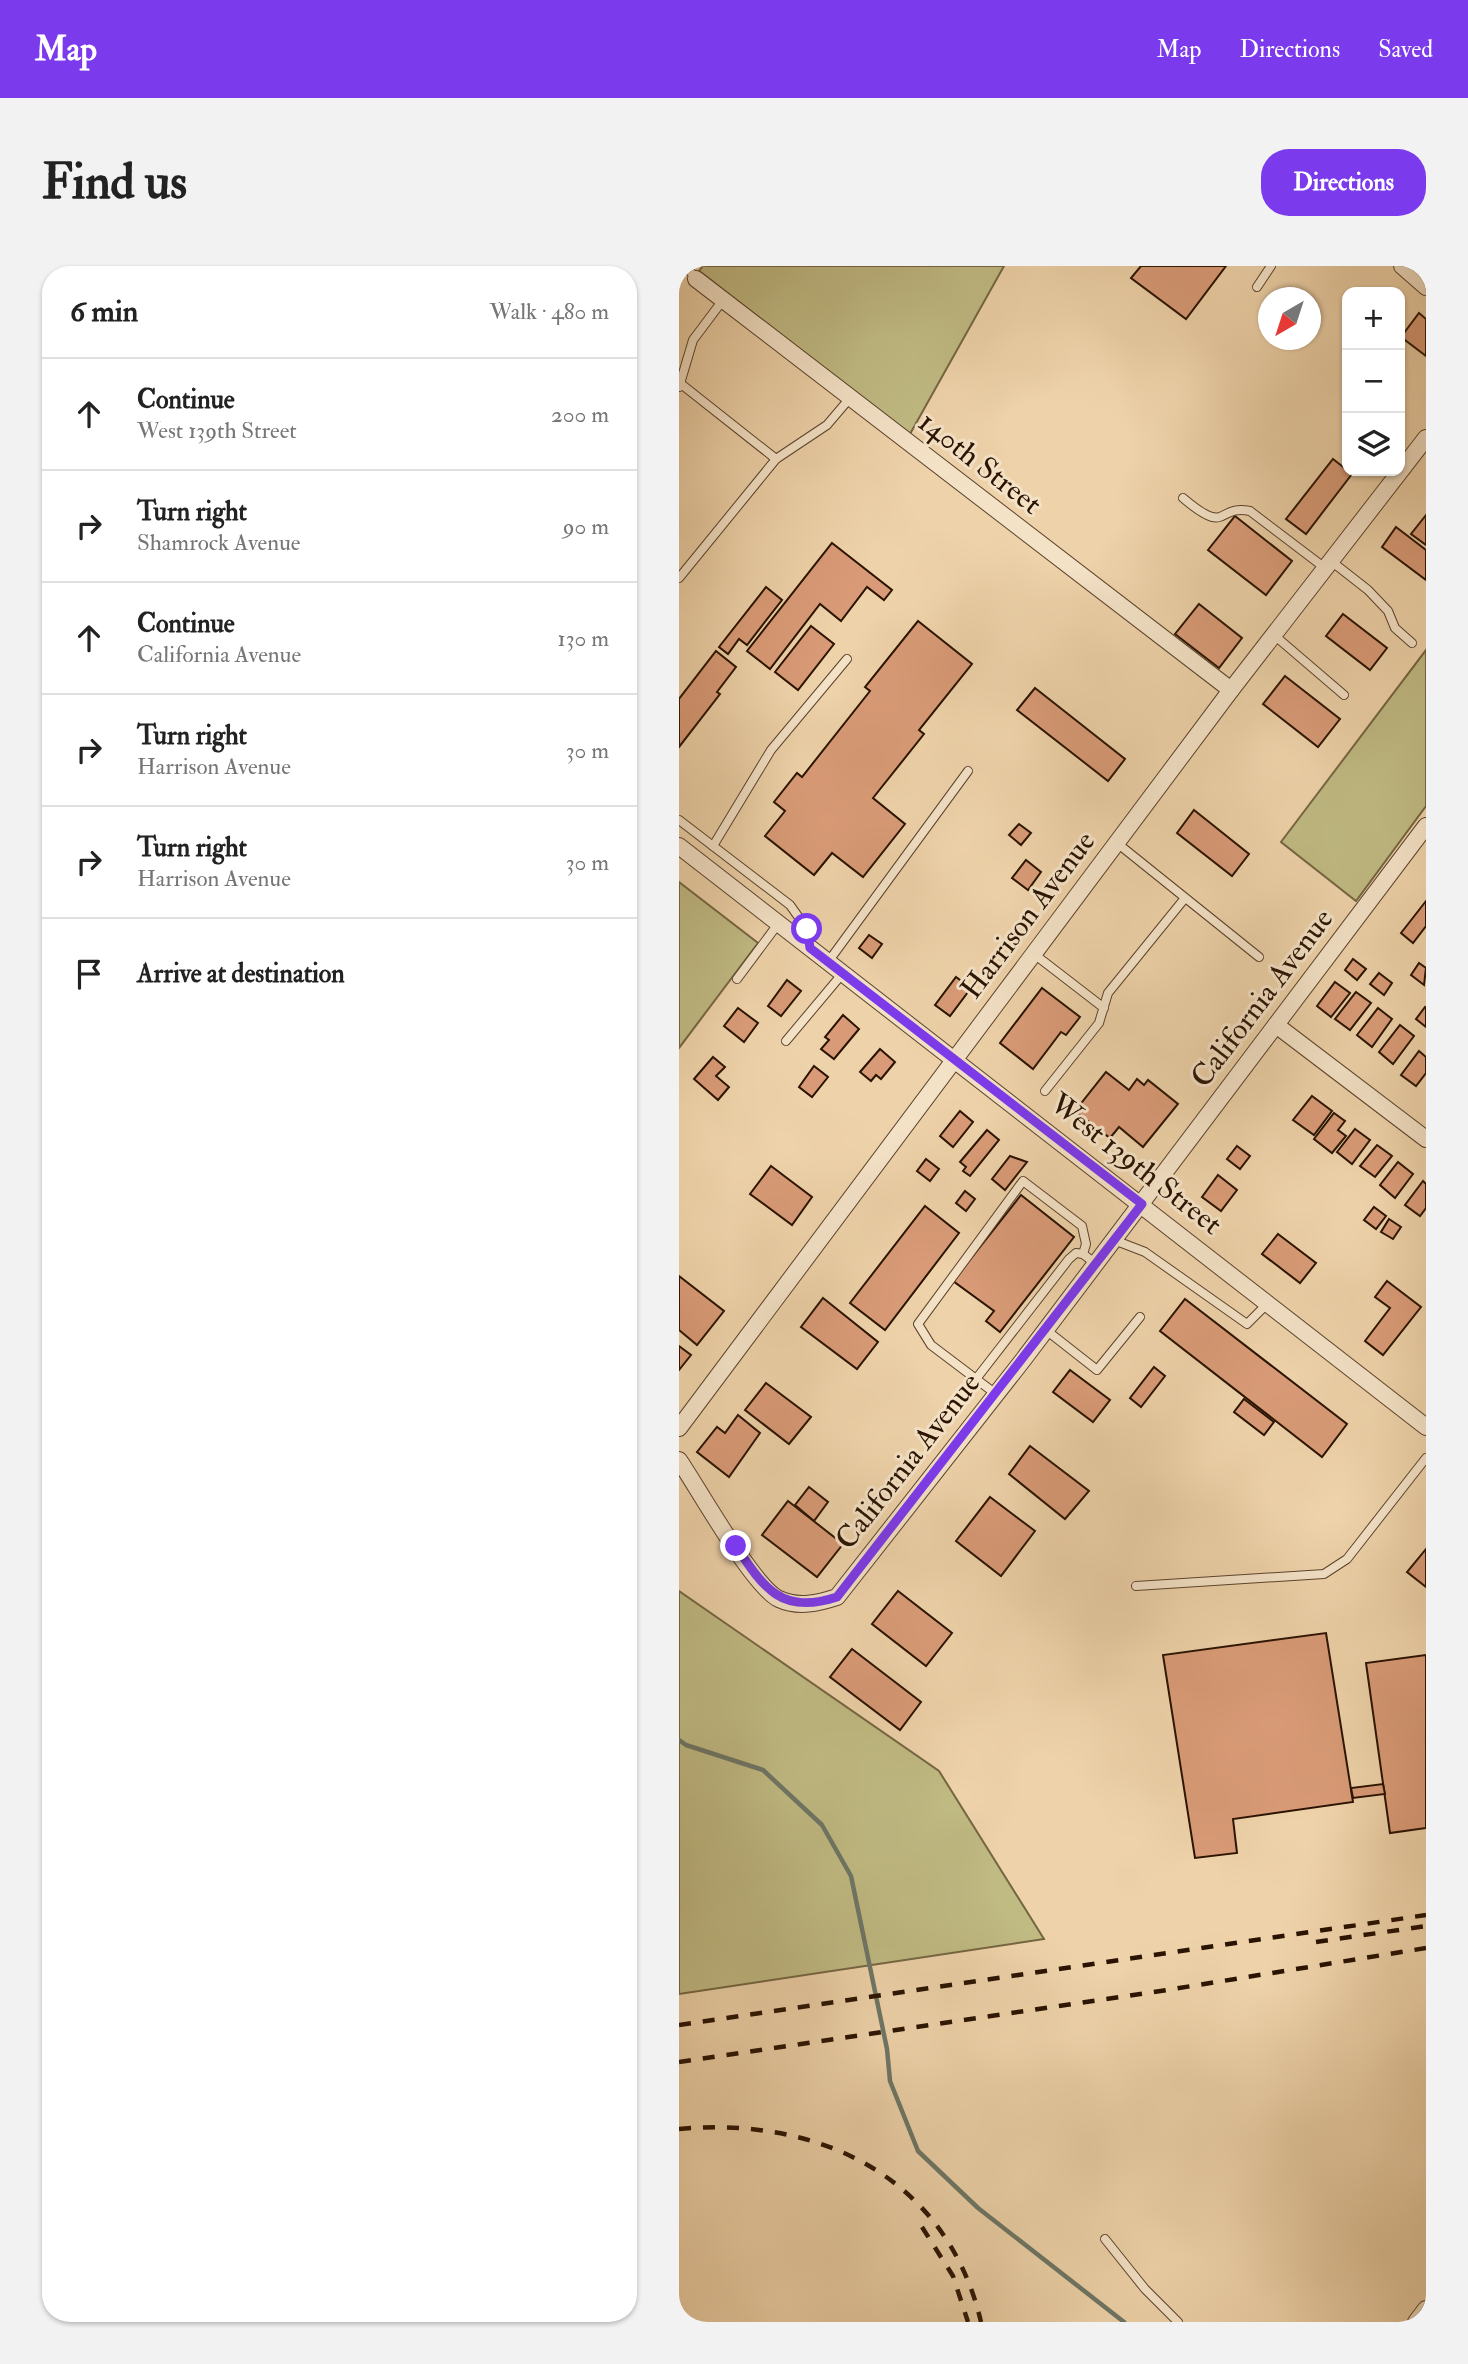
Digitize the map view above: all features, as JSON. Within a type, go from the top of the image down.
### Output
[{"type":"street","points":[[1402,266],[1426,287]]},
{"type":"street","name":"140th Street","points":[[691,272],[723,300],[1231,690]]},
{"type":"street","name":"Harrison Avenue","points":[[679,1428],[1231,690],[1426,438]]},
{"type":"street","name":"California Avenue","points":[[679,1460],[751,1569],[769,1590],[780,1599],[813,1605],[837,1597],[1046,1330],[1089,1259],[1114,1240],[1426,826]]},
{"type":"street","points":[[1412,844],[1426,854]]},
{"type":"street","name":"West 139th Street","points":[[679,846],[1426,1427]]},
{"type":"street","points":[[1276,1025],[1426,1139]]},
{"type":"street","points":[[1416,2322],[1426,2309]]},
{"type":"lane","points":[[1257,288],[1271,266]]},
{"type":"lane","points":[[723,300],[693,340],[680,385],[776,460]]},
{"type":"lane","points":[[679,578],[776,460],[827,425],[850,398]]},
{"type":"lane","points":[[1183,498],[1211,519],[1219,520],[1240,510],[1250,511],[1368,590],[1388,611],[1395,628],[1412,643]]},
{"type":"lane","points":[[1273,635],[1344,695]]},
{"type":"lane","points":[[713,846],[771,750],[847,659]]},
{"type":"lane","points":[[828,962],[968,771]]},
{"type":"lane","points":[[679,820],[790,905],[807,929],[810,948]]},
{"type":"lane","points":[[1117,843],[1259,957]]},
{"type":"lane","points":[[1045,1091],[1099,1023],[1108,993],[1185,898]]},
{"type":"lane","points":[[737,979],[778,924]]},
{"type":"lane","points":[[1034,954],[1104,1007]]},
{"type":"lane","points":[[786,1041],[843,974]]},
{"type":"lane","points":[[996,1394],[932,1345],[920,1331],[920,1319],[1023,1181],[1081,1226],[1089,1259]]},
{"type":"lane","points":[[1114,1240],[1145,1252],[1247,1325],[1268,1303]]},
{"type":"lane","points":[[976,1379],[1069,1259],[1076,1253],[1089,1259]]},
{"type":"lane","points":[[1046,1330],[1097,1370],[1140,1317]]},
{"type":"lane","points":[[1136,1586],[1324,1574],[1347,1559],[1426,1458]]},
{"type":"lane","points":[[1105,2239],[1146,2289],[1178,2322]]},
{"type":"shaded area","points":[[703,266],[1004,266],[910,434],[699,271]]},
{"type":"shaded area","points":[[1426,650],[1426,806],[1356,901],[1281,842]]},
{"type":"shaded area","points":[[679,882],[758,943],[679,1048]]},
{"type":"shaded area","points":[[679,1591],[939,1771],[1044,1939],[679,1994]]},
{"type":"building","points":[[1141,266],[1226,266],[1186,319],[1131,278]]},
{"type":"building","points":[[1419,313],[1426,319],[1426,356],[1405,340],[1405,332]]},
{"type":"building","points":[[1333,459],[1342,466],[1342,476],[1350,476],[1306,534],[1286,519]]},
{"type":"building","points":[[1426,515],[1426,545],[1411,534]]},
{"type":"building","points":[[1235,516],[1292,561],[1266,595],[1208,550]]},
{"type":"building","points":[[1396,527],[1426,550],[1426,580],[1382,547]]},
{"type":"building","points":[[832,543],[892,590],[884,600],[867,587],[841,621],[820,604],[770,669],[747,651]]},
{"type":"building","points":[[766,587],[782,600],[747,645],[739,639],[728,654],[719,647]]},
{"type":"building","points":[[1199,604],[1242,638],[1219,668],[1175,634]]},
{"type":"building","points":[[1343,614],[1387,648],[1370,670],[1326,636]]},
{"type":"building","points":[[918,621],[972,664],[919,730],[924,734],[873,798],[905,824],[863,877],[832,853],[814,875],[765,836],[785,811],[774,802],[797,773],[802,777],[870,691],[865,687]]},
{"type":"building","points":[[811,626],[834,644],[798,690],[775,672]]},
{"type":"building","points":[[716,651],[736,667],[717,692],[720,694],[679,747],[679,699]]},
{"type":"building","points":[[1285,676],[1340,719],[1318,747],[1263,704]]},
{"type":"building","points":[[1035,688],[1125,759],[1108,781],[1017,710]]},
{"type":"building","points":[[1194,810],[1249,854],[1232,876],[1177,833]]},
{"type":"building","points":[[1019,824],[1031,833],[1021,845],[1009,835]]},
{"type":"building","points":[[1026,860],[1041,872],[1028,890],[1012,878]]},
{"type":"building","points":[[1426,901],[1426,926],[1413,943],[1401,933]]},
{"type":"building","points":[[869,935],[882,944],[872,958],[859,948]]},
{"type":"building","points":[[1353,959],[1366,969],[1357,980],[1345,970]]},
{"type":"building","points":[[1419,963],[1426,968],[1424,985],[1411,975]]},
{"type":"building","points":[[1379,973],[1392,983],[1384,995],[1370,984]]},
{"type":"building","points":[[956,977],[971,988],[950,1016],[935,1005]]},
{"type":"building","points":[[787,980],[801,991],[781,1016],[768,1006]]},
{"type":"building","points":[[1335,982],[1350,993],[1331,1017],[1317,1006]]},
{"type":"building","points":[[1042,988],[1080,1017],[1066,1035],[1061,1032],[1033,1069],[1000,1043]]},
{"type":"building","points":[[1356,992],[1371,1003],[1350,1030],[1335,1019]]},
{"type":"building","points":[[738,1008],[758,1023],[744,1042],[724,1026]]},
{"type":"building","points":[[1378,1008],[1392,1019],[1372,1047],[1357,1035]]},
{"type":"building","points":[[1426,1008],[1426,1027],[1416,1019]]},
{"type":"building","points":[[843,1015],[859,1029],[834,1059],[821,1049],[829,1040],[825,1037]]},
{"type":"building","points":[[1400,1025],[1414,1036],[1393,1064],[1379,1052]]},
{"type":"building","points":[[880,1049],[895,1062],[881,1079],[876,1075],[871,1081],[860,1072]]},
{"type":"building","points":[[1419,1051],[1426,1057],[1426,1073],[1416,1086],[1401,1075]]},
{"type":"building","points":[[713,1057],[725,1067],[716,1076],[729,1087],[718,1100],[694,1079]]},
{"type":"building","points":[[814,1066],[828,1077],[812,1097],[799,1087]]},
{"type":"building","points":[[1106,1072],[1129,1090],[1137,1079],[1144,1085],[1148,1080],[1178,1104],[1143,1147],[1119,1127],[1110,1138],[1075,1111]]},
{"type":"building","points":[[1312,1096],[1332,1111],[1314,1135],[1293,1120]]},
{"type":"building","points":[[960,1111],[973,1122],[953,1147],[940,1136]]},
{"type":"building","points":[[1334,1113],[1345,1121],[1338,1130],[1346,1136],[1332,1153],[1314,1139]]},
{"type":"building","points":[[1355,1129],[1370,1140],[1352,1164],[1337,1152]]},
{"type":"building","points":[[987,1130],[999,1140],[970,1176],[963,1171],[966,1167],[960,1162]]},
{"type":"building","points":[[1377,1145],[1392,1156],[1375,1177],[1360,1166]]},
{"type":"building","points":[[1237,1146],[1250,1156],[1240,1169],[1227,1159]]},
{"type":"building","points":[[1010,1156],[1027,1162],[1005,1190],[992,1179]]},
{"type":"building","points":[[926,1159],[939,1169],[930,1181],[917,1171]]},
{"type":"building","points":[[1398,1162],[1413,1174],[1395,1198],[1380,1185]]},
{"type":"building","points":[[771,1166],[812,1197],[792,1225],[750,1194]]},
{"type":"building","points":[[1218,1175],[1237,1190],[1221,1211],[1202,1197]]},
{"type":"building","points":[[1423,1181],[1426,1184],[1426,1208],[1420,1216],[1405,1205]]},
{"type":"building","points":[[965,1191],[975,1199],[966,1211],[956,1203]]},
{"type":"building","points":[[1021,1195],[1074,1237],[1000,1332],[986,1321],[994,1311],[953,1281]]},
{"type":"building","points":[[925,1206],[959,1233],[885,1330],[850,1303]]},
{"type":"building","points":[[1374,1207],[1386,1216],[1376,1229],[1364,1220]]},
{"type":"building","points":[[1389,1219],[1401,1227],[1393,1239],[1381,1232]]},
{"type":"building","points":[[1278,1234],[1316,1263],[1300,1283],[1262,1254]]},
{"type":"building","points":[[679,1276],[724,1311],[697,1345],[679,1330]]},
{"type":"building","points":[[1387,1281],[1421,1307],[1383,1355],[1365,1341],[1390,1308],[1375,1297]]},
{"type":"building","points":[[823,1298],[878,1342],[857,1369],[801,1327]]},
{"type":"building","points":[[1185,1299],[1347,1424],[1322,1457],[1160,1331]]},
{"type":"building","points":[[679,1346],[691,1355],[679,1370]]},
{"type":"building","points":[[1154,1367],[1165,1376],[1141,1407],[1130,1398]]},
{"type":"building","points":[[1070,1370],[1110,1400],[1093,1422],[1053,1392]]},
{"type":"building","points":[[766,1383],[811,1417],[789,1444],[745,1410]]},
{"type":"building","points":[[1244,1399],[1274,1422],[1264,1435],[1234,1412]]},
{"type":"building","points":[[738,1415],[760,1433],[729,1477],[697,1452],[717,1427],[725,1433]]},
{"type":"building","points":[[1030,1446],[1089,1491],[1065,1519],[1009,1474]]},
{"type":"building","points":[[809,1487],[828,1502],[814,1521],[795,1505]]},
{"type":"building","points":[[990,1497],[1035,1531],[1001,1576],[956,1541]]},
{"type":"building","points":[[788,1501],[843,1544],[817,1577],[762,1535]]},
{"type":"building","points":[[1426,1549],[1426,1587],[1407,1572]]},
{"type":"building","points":[[898,1591],[952,1633],[926,1666],[872,1624]]},
{"type":"building","points":[[1326,1633],[1353,1802],[1233,1819],[1237,1853],[1195,1858],[1163,1655]]},
{"type":"building","points":[[852,1649],[921,1702],[900,1730],[830,1677]]},
{"type":"building","points":[[1426,1655],[1426,1828],[1390,1833],[1366,1663]]},
{"type":"building","points":[[1383,1784],[1385,1794],[1353,1798],[1351,1788]]},
{"type":"waterway","points":[[679,1740],[686,1745],[763,1770],[822,1825],[851,1876],[887,2049],[890,2081],[918,2151],[978,2208],[1124,2322]]},
{"type":"railway","points":[[679,2025],[1426,1915]]},
{"type":"railway","points":[[1316,1942],[1426,1926]]},
{"type":"railway","points":[[679,2062],[1167,1990],[1426,1948]]},
{"type":"railway","points":[[679,2129],[731,2128],[780,2133],[827,2146],[870,2166],[907,2194],[939,2229],[964,2272],[981,2322]]},
{"type":"railway","points":[[922,2227],[953,2276],[968,2322]]},
{"type":"route","points":[[736,1546],[751,1569],[780,1599],[813,1605],[837,1597],[1142,1204],[810,948],[807,929]]}]
